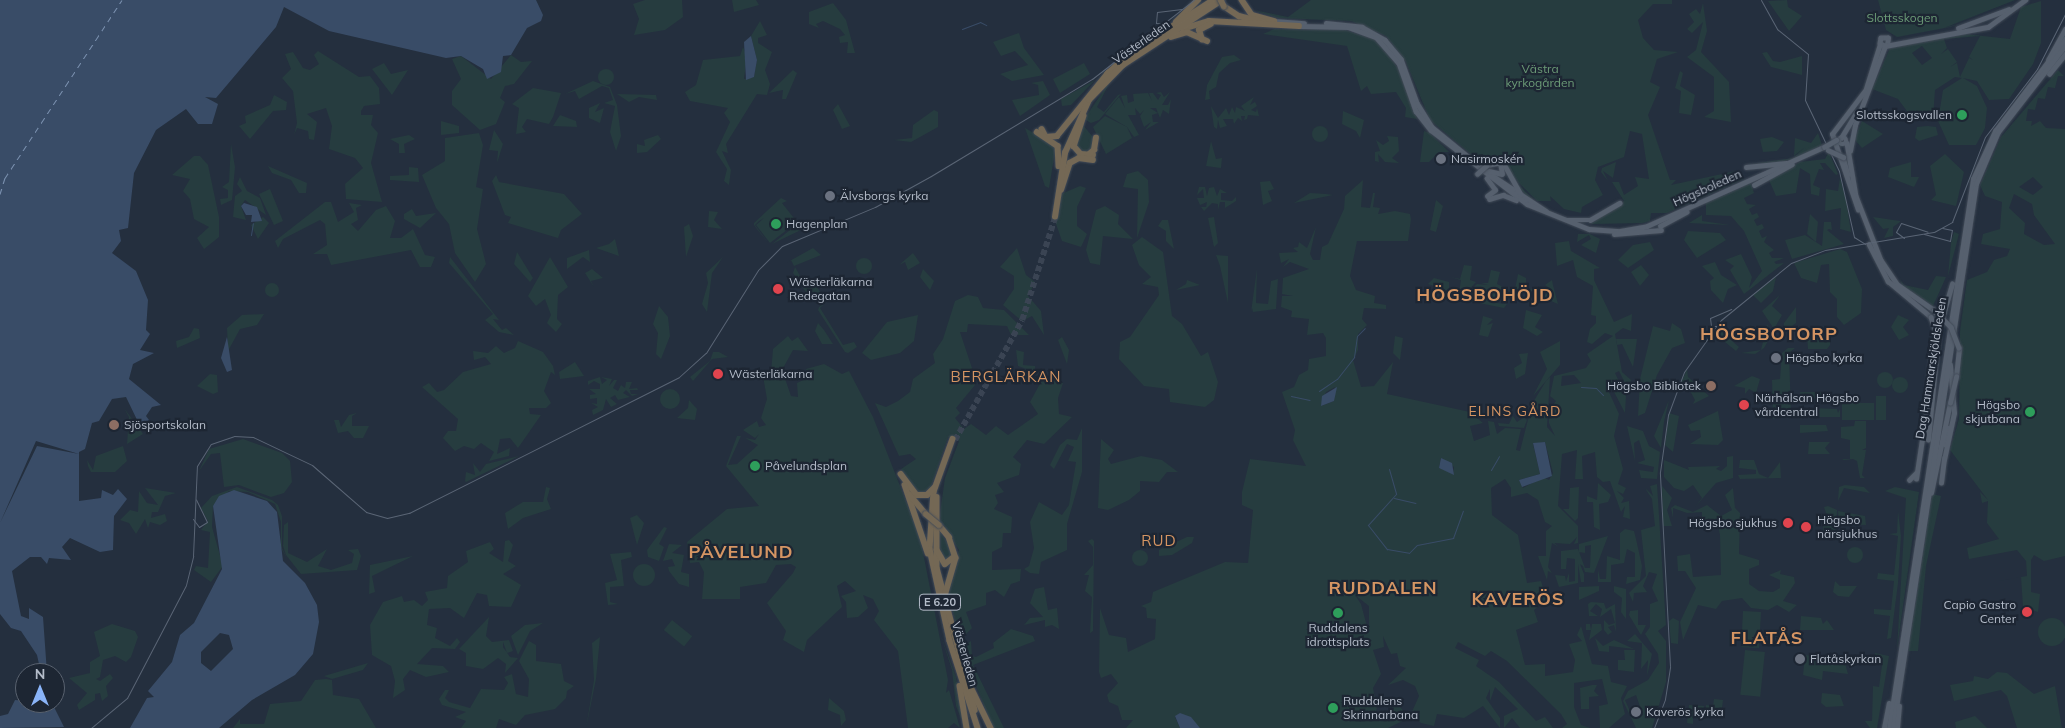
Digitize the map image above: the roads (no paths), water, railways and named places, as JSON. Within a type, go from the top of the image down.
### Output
[{"type":"highway","points":[[1152,40],[1198,0]]},
{"type":"highway","name":"Västerleden","points":[[1213,0],[1152,40],[1108,73],[1078,113],[1059,166],[1053,217],[1068,142],[1096,91],[1144,51],[1224,1]]},
{"type":"highway","points":[[1244,0],[1254,13],[1274,21]]},
{"type":"highway","points":[[1224,1],[1249,20],[1299,26]]},
{"type":"highway","points":[[1172,33],[1209,21],[1299,26]]},
{"type":"highway","points":[[1144,51],[1182,32],[1204,42],[1198,33],[1205,26],[1245,24]]},
{"type":"highway","points":[[1059,166],[1058,146],[1039,131],[1046,137],[1057,136],[1108,73]]},
{"type":"highway","points":[[1058,196],[1070,163],[1078,158],[1093,158],[1083,155],[1076,149],[1074,141],[1096,91]]},
{"type":"highway","points":[[1083,155],[1093,152],[1096,138]]},
{"type":"highway","name":"Västerleden","points":[[978,728],[960,676],[932,562],[930,524],[935,487],[954,440],[941,480],[934,531],[944,601],[962,668],[982,728]]},
{"type":"highway","points":[[901,474],[917,495],[926,495],[935,487]]},
{"type":"highway","points":[[932,562],[905,485],[926,514],[939,525],[955,552],[944,601]]},
{"type":"highway","points":[[934,531],[943,563],[952,563],[955,552]]},
{"type":"highway","points":[[962,668],[991,728]]},
{"type":"highway","points":[[960,676],[967,728]]},
{"type":"main road","points":[[1953,30],[2010,9],[2026,0]]},
{"type":"main road","points":[[1884,45],[1953,30],[1990,26],[2010,9]]},
{"type":"main road","name":"Högsboleden","points":[[1274,21],[1350,25],[1380,36],[1401,59],[1427,121],[1478,165],[1528,203],[1589,229],[1629,231],[1654,223],[1768,172],[1842,142]]},
{"type":"main road","name":"Högsboleden","points":[[1299,26],[1348,27],[1381,41],[1399,62],[1423,121],[1477,175],[1528,203],[1567,220],[1606,228],[1654,223]]},
{"type":"main road","points":[[2037,78],[2065,29]]},
{"type":"main road","points":[[1842,142],[1852,132],[1884,45],[1881,38],[1900,42]]},
{"type":"main road","points":[[1858,210],[1842,142],[1888,38]]},
{"type":"main road","name":"Dag Hammarskjöldsleden","points":[[1893,728],[1924,486],[1956,270],[1971,190],[1983,152],[2002,120],[2037,78],[2065,38]]},
{"type":"main road","name":"Dag Hammarskjöldsleden","points":[[1889,728],[1921,548],[1952,338],[1982,164],[2004,125],[2035,90],[2065,46]]},
{"type":"main road","points":[[2035,90],[2065,54]]},
{"type":"main road","points":[[1864,92],[1835,127],[1842,142],[1870,239],[1889,274],[1934,310],[1951,327],[1959,348],[1956,377],[1921,548]]},
{"type":"main road","name":"Högsboleden","points":[[1826,149],[1842,142]]},
{"type":"main road","points":[[1826,149],[1843,157],[1858,210],[1888,280],[1932,317],[1938,337],[1935,369],[1916,479]]},
{"type":"main road","points":[[1503,162],[1515,187],[1528,203],[1503,195],[1488,197],[1495,190],[1477,175],[1487,165],[1503,162]]},
{"type":"main road","points":[[1746,167],[1795,162]]},
{"type":"main road","points":[[1754,186],[1795,162]]},
{"type":"main road","points":[[1478,165],[1496,174],[1504,172],[1500,163],[1487,165]]},
{"type":"main road","points":[[1589,229],[1621,234],[1660,228],[1704,200]]},
{"type":"main road","points":[[1567,220],[1590,220],[1620,203]]},
{"type":"main road","points":[[1924,427],[1932,352],[1956,270]]},
{"type":"main road","points":[[1944,460],[1954,413],[1952,338]]},
{"type":"main road","points":[[1924,486],[1935,369]]},
{"type":"main road","points":[[1941,482],[1949,406]]},
{"type":"main road","points":[[1910,480],[1917,472]]},
{"type":"main road","points":[[1884,728],[1901,656]]},
{"type":"main road","points":[[1897,728],[1901,656]]},
{"type":"water","points":[[0,0],[536,0],[543,15],[541,21],[527,28],[511,55],[503,56],[501,72],[487,79],[483,69],[461,56],[446,58],[329,31],[284,7],[276,27],[216,98],[205,97],[218,104],[212,124],[198,124],[186,109],[156,130],[134,173],[128,228],[119,230],[121,241],[112,253],[136,271],[148,300],[146,330],[150,334],[140,350],[154,353],[133,364],[129,379],[161,405],[152,407],[146,416],[149,420],[140,426],[126,397],[112,399],[99,421],[92,423],[85,449],[79,452],[79,501],[101,498],[102,490],[113,495],[118,489],[127,499],[114,516],[113,550],[100,552],[70,538],[62,547],[71,560],[49,558],[47,564],[41,557],[30,557],[12,571],[21,616],[29,619],[29,608],[43,617],[46,663],[39,663],[37,655],[21,631],[11,628],[0,614]]},
{"type":"water","points":[[751,36],[757,60],[754,77],[746,80],[744,42]]},
{"type":"water","points":[[244,203],[257,207],[262,221],[251,222],[252,215],[246,215],[241,206]]},
{"type":"water","points":[[227,337],[232,370],[227,372],[221,358]]},
{"type":"water","points":[[1337,387],[1334,401],[1321,406],[1322,396]]},
{"type":"water","points":[[1545,442],[1552,476],[1522,487],[1519,480],[1540,474],[1533,443]]},
{"type":"water","points":[[1441,458],[1452,463],[1454,475],[1439,468]]},
{"type":"water","points":[[234,490],[267,501],[277,512],[283,561],[305,583],[317,605],[319,622],[313,654],[295,675],[252,700],[219,728],[130,728],[147,698],[154,697],[148,691],[172,662],[180,635],[194,623],[222,569],[213,506],[219,496]],"holes":[[[220,633],[229,635],[233,649],[211,671],[201,663],[201,652]]]},
{"type":"water","points":[[15,700],[15,713],[57,713],[64,727],[0,728],[0,716],[8,714]]},
{"type":"water","points":[[1180,713],[1191,717],[1200,728],[1180,728],[1175,716]]},
{"type":"waterway","points":[[962,29],[980,22],[986,25]]},
{"type":"waterway","points":[[251,235],[253,223]]},
{"type":"waterway","points":[[1319,391],[1337,379],[1354,357],[1357,336],[1365,328]]},
{"type":"waterway","points":[[1581,387],[1596,388],[1603,395]]},
{"type":"waterway","points":[[1291,396],[1310,400]]},
{"type":"waterway","points":[[1491,470],[1499,456]]},
{"type":"waterway","points":[[1389,469],[1396,494],[1368,525],[1387,549],[1409,553],[1417,545],[1453,538],[1463,511]]},
{"type":"waterway","points":[[1394,498],[1415,503]]},
{"type":"tunnel","points":[[955,440],[1022,320],[1055,217]]},
{"type":"tram line","points":[[91,728],[127,698],[186,585],[193,556],[197,466],[211,444],[234,436],[253,437],[312,465],[366,512],[387,518],[409,513],[679,377],[706,353],[758,270],[782,246],[875,207],[931,176],[1092,79],[1194,0]]},
{"type":"tram line","points":[[1761,0],[1777,29],[1808,54],[1805,100],[1839,171],[1854,237],[1865,244]]},
{"type":"tram line","points":[[1166,24],[1156,23],[1157,12],[1182,9]]},
{"type":"tram line","points":[[1654,728],[1665,699],[1670,666],[1660,472],[1668,415],[1684,372],[1721,320],[1791,263],[1825,250],[1934,232],[1952,222],[1985,137],[2037,69],[2065,14]]},
{"type":"tram line","points":[[1904,238],[1896,232],[1901,223],[1928,232]]},
{"type":"tram line","points":[[1924,234],[1950,241],[1952,230],[1942,228]]},
{"type":"tram line","points":[[1721,326],[1711,326],[1710,318],[1731,309]]},
{"type":"tram line","points":[[193,519],[199,527],[207,522],[196,499]]},
{"type":"place","name":"Slottsskogsvallen","points":[[1962,115]]},
{"type":"place","name":"Nasirmoskén","points":[[1441,159]]},
{"type":"place","name":"Älvsborgs kyrka","points":[[830,196]]},
{"type":"place","name":"Hagenplan","points":[[776,224]]},
{"type":"place","name":"Wästerläkarna Redegatan","points":[[778,289]]},
{"type":"place","name":"Högsbo kyrka","points":[[1776,358]]},
{"type":"place","name":"Wästerläkarna","points":[[718,374]]},
{"type":"place","name":"Högsbo Bibliotek","points":[[1711,386]]},
{"type":"place","name":"Närhälsan Högsbo vårdcentral","points":[[1744,405]]},
{"type":"place","name":"Högsbo skjutbana","points":[[2030,412]]},
{"type":"place","name":"Sjösportskolan","points":[[114,425]]},
{"type":"place","name":"Påvelundsplan","points":[[755,466]]},
{"type":"place","name":"Högsbo sjukhus","points":[[1788,523]]},
{"type":"place","name":"Högsbo närsjukhus","points":[[1806,527]]},
{"type":"place","name":"Capio Gastro Center","points":[[2027,612]]},
{"type":"place","name":"Ruddalens idrottsplats","points":[[1338,613]]},
{"type":"place","name":"Flatåskyrkan","points":[[1800,659]]},
{"type":"place","name":"Ruddalens Skrinnarbana","points":[[1333,708]]},
{"type":"place","name":"Kaverös kyrka","points":[[1636,712]]},
{"type":"district","name":"HÖGSBOHÖJD","points":[[1485,295]]},
{"type":"district","name":"HÖGSBOTORP","points":[[1769,334]]},
{"type":"district","name":"BERGLÄRKAN","points":[[1006,377]]},
{"type":"district","name":"ELINS GÅRD","points":[[1515,411]]},
{"type":"district","name":"RUD","points":[[1159,541]]},
{"type":"district","name":"PÅVELUND","points":[[741,552]]},
{"type":"district","name":"RUDDALEN","points":[[1383,588]]},
{"type":"district","name":"KAVERÖS","points":[[1518,599]]},
{"type":"district","name":"FLATÅS","points":[[1767,638]]},
{"type":"park label","name":"Slottsskogen","points":[[1902,18]]},
{"type":"park label","name":"Västra kyrkogården","points":[[1540,76]]}]
